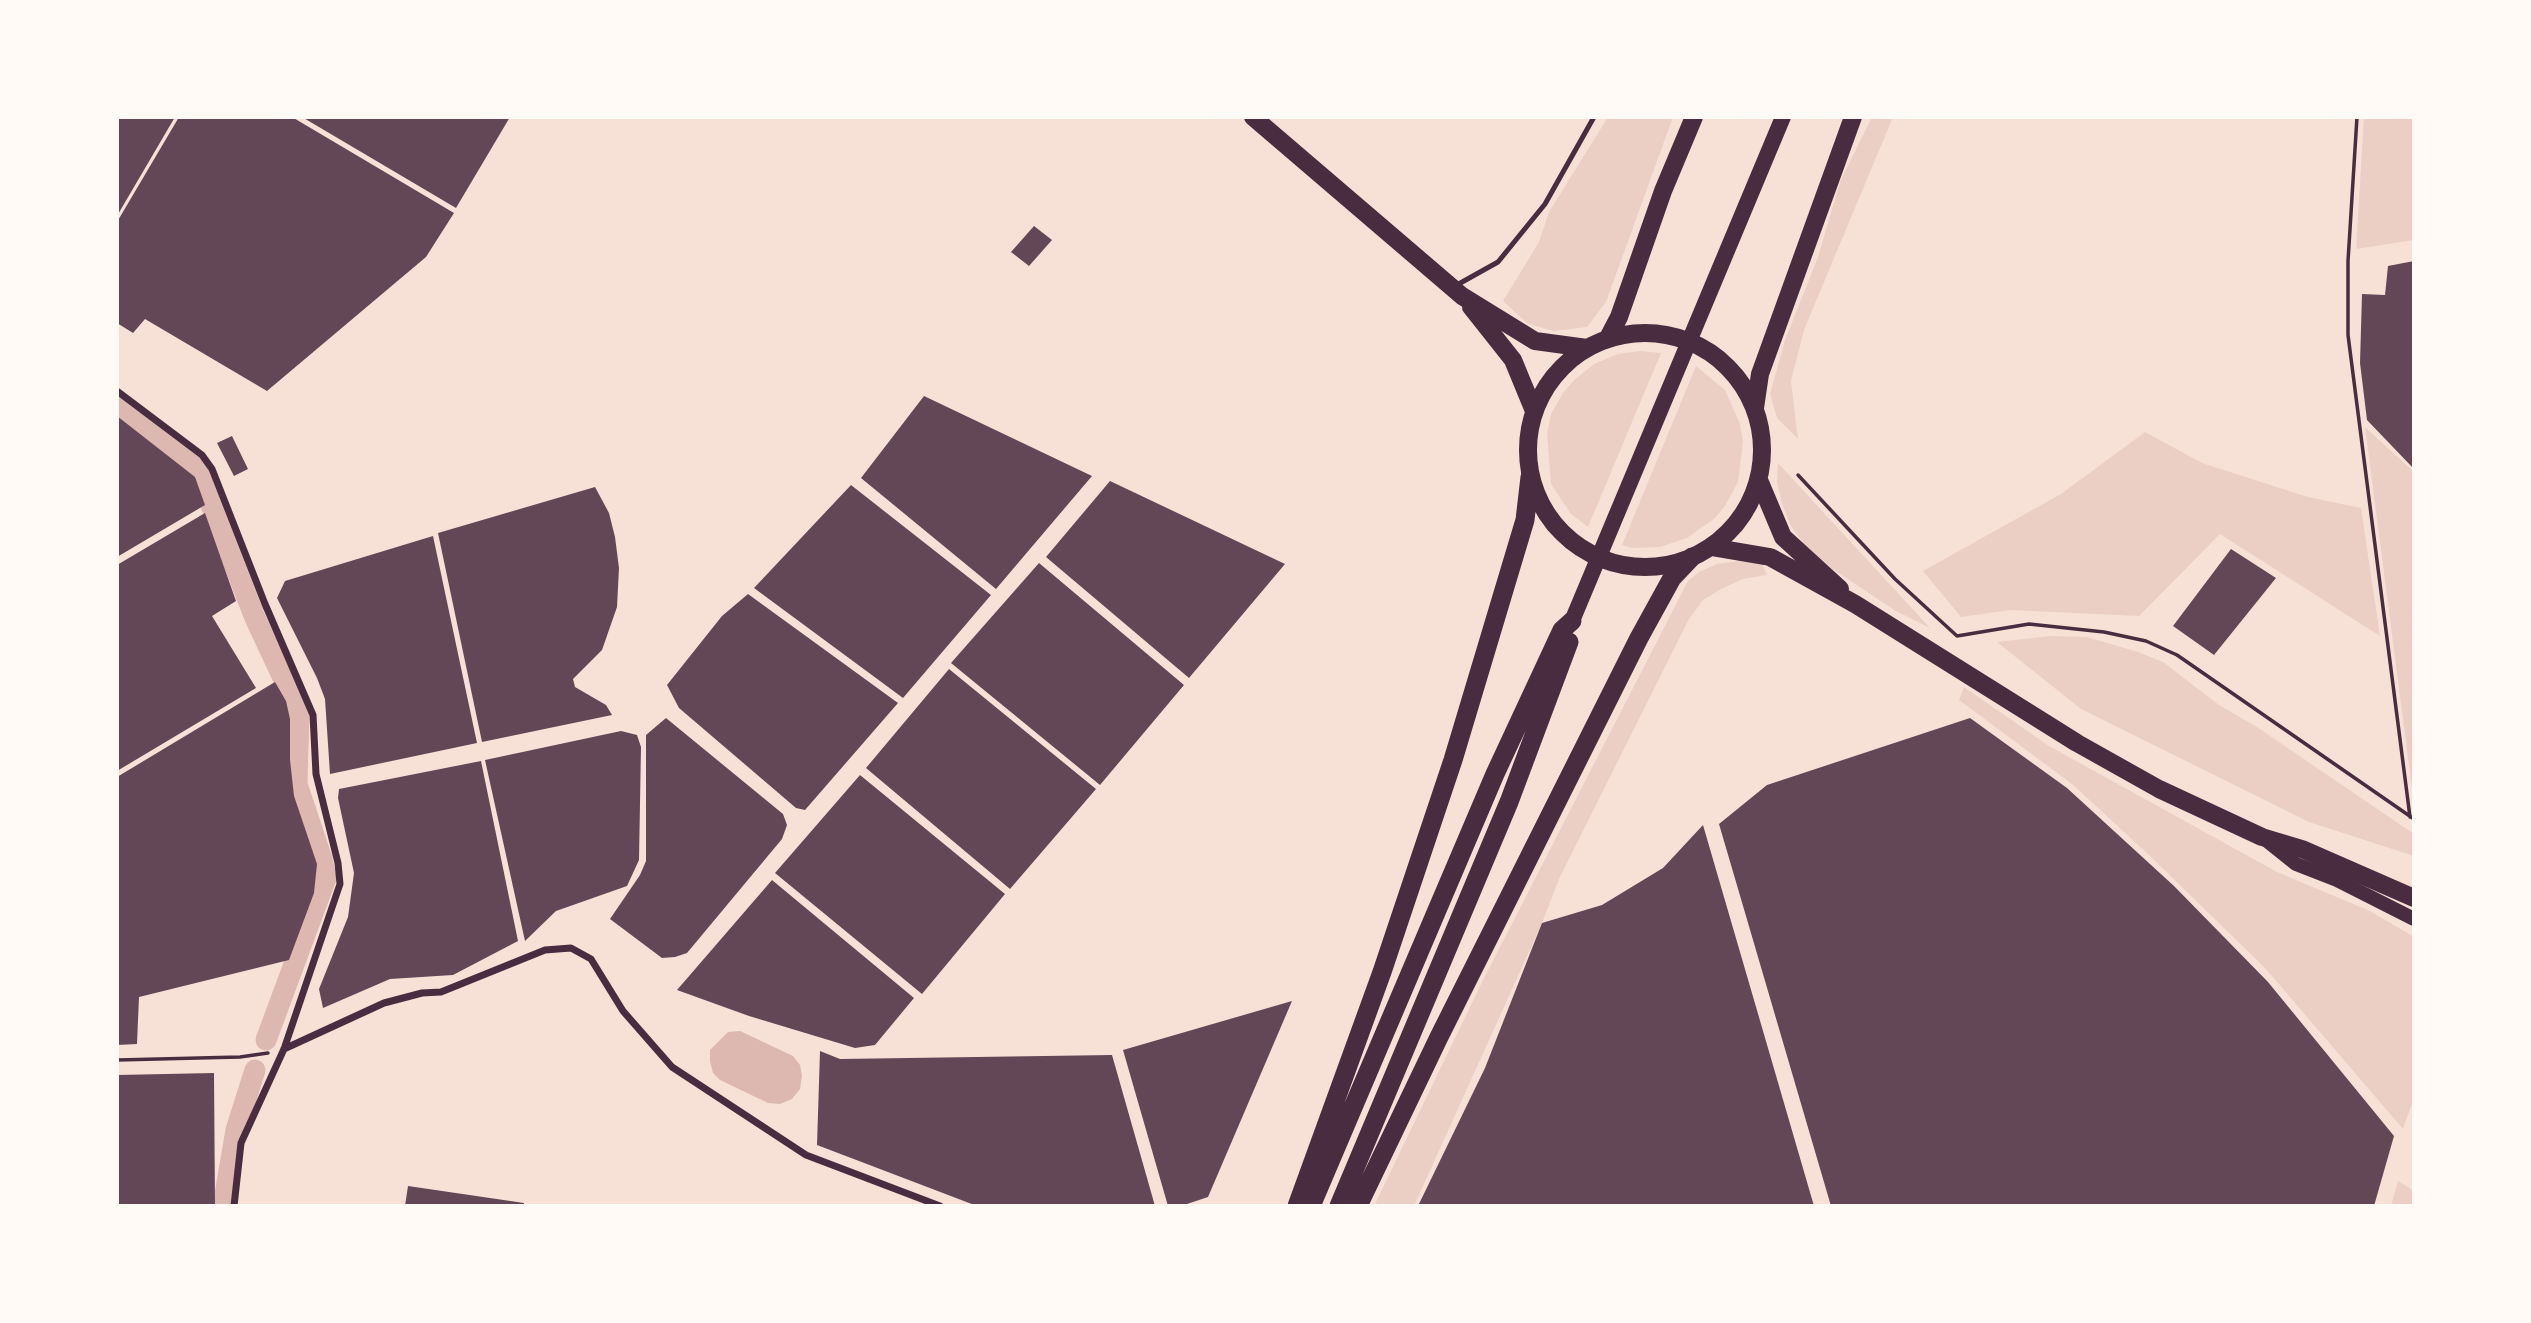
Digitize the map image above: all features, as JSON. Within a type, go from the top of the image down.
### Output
[{"type":"highway","points":[[1253,117],[1457,292],[1535,341],[1587,348]]},
{"type":"highway","points":[[1608,338],[1619,317],[1662,191],[1694,117]]},
{"type":"highway","points":[[1755,408],[1760,374],[1853,117]]},
{"type":"highway","points":[[1457,292],[1514,360],[1534,411]]},
{"type":"highway","points":[[1297,1206],[1382,972],[1452,760],[1525,520],[1530,477],[1527,444],[1534,411],[1546,386],[1558,372],[1587,348],[1608,338],[1644,332],[1679,337],[1712,353],[1738,377],[1755,408],[1763,444],[1759,480],[1748,505],[1732,528],[1711,547],[1692,557],[1659,566],[1625,565],[1592,555],[1557,527],[1543,509],[1530,477]]},
{"type":"highway","points":[[1759,480],[1783,537],[1855,604]]},
{"type":"highway","points":[[1711,547],[1770,557],[1855,604],[2077,743],[2160,789],[2262,837],[2302,849],[2414,898]]},
{"type":"highway","points":[[1358,1206],[1438,1037],[1633,649],[1672,578],[1692,557]]},
{"type":"highway","points":[[1311,1206],[1495,774],[1562,630],[1572,621]]},
{"type":"highway","points":[[1339,1206],[1509,802],[1572,634],[1572,621]]},
{"type":"main road","points":[[1572,621],[1783,117]]},
{"type":"main road","points":[[2262,837],[2296,864],[2337,880],[2414,919]]},
{"type":"street","points":[[117,391],[202,454],[212,469],[265,604],[313,715],[316,774],[338,863],[340,884],[284,1049],[241,1143],[234,1206]]},
{"type":"street","points":[[284,1049],[384,1003],[422,993],[441,992],[545,950],[571,948],[591,960],[624,1011],[673,1067],[806,1155],[940,1206]]},
{"type":"lane","points":[[1457,292],[1498,262],[1545,204],[1594,117]]},
{"type":"path","points":[[2357,117],[2348,261],[2348,335],[2412,818]]},
{"type":"path","points":[[1798,475],[1895,579],[1958,636],[2029,624],[2104,632],[2146,640],[2177,655],[2412,818]]},
{"type":"path","points":[[117,1060],[240,1057],[284,1049]]},
{"type":"shaded area","points":[[1608,117],[1673,117],[1606,302],[1587,327],[1553,331],[1527,323],[1503,301],[1539,242],[1549,212]]},
{"type":"shaded area","points":[[1872,117],[1893,117],[1804,330],[1791,381],[1798,439],[1777,418],[1770,394],[1785,340],[1818,257],[1840,182]]},
{"type":"shaded area","points":[[2364,117],[2414,117],[2414,240],[2356,249]]},
{"type":"shaded area","points":[[1640,351],[1661,353],[1588,527],[1571,514],[1551,484],[1547,434],[1551,414],[1574,380],[1594,364],[1618,354]]},
{"type":"shaded area","points":[[1696,366],[1725,390],[1740,424],[1743,442],[1738,482],[1715,518],[1687,538],[1660,547],[1632,548],[1622,545]]},
{"type":"shaded area","points":[[2365,427],[2414,472],[2414,791],[2412,789]]},
{"type":"shaded area","points":[[2145,432],[2202,463],[2308,497],[2361,508],[2380,636],[2220,534],[2139,616],[2010,610],[1961,617],[1923,571],[2061,494]]},
{"type":"shaded area","points":[[1778,463],[1930,628],[1896,611],[1834,570],[1806,547],[1791,526],[1782,504],[1777,482]]},
{"type":"shaded area","points":[[1746,560],[1762,564],[1767,575],[1743,579],[1721,589],[1703,600],[1689,619],[1559,879],[1542,923],[1414,1206],[1374,1206],[1484,978],[1688,581],[1699,572],[1717,564]]},
{"type":"shaded area","points":[[2051,636],[2087,637],[2163,662],[2219,705],[2257,727],[2414,834],[2414,856],[2309,822],[2081,709],[1997,642]]},
{"type":"shaded area","points":[[1964,687],[2049,746],[2277,872],[2370,911],[2414,937],[2414,1098],[2403,1129],[2265,968],[2072,784],[1959,700]]},
{"type":"shaded area","points":[[740,1031],[793,1056],[800,1065],[800,1089],[792,1099],[780,1104],[768,1103],[720,1080],[713,1073],[710,1050],[728,1032]]},
{"type":"shaded area","points":[[2398,1181],[2414,1191],[2414,1206],[2391,1206]]},
{"type":"building","points":[[117,117],[175,117],[117,216]]},
{"type":"building","points":[[179,117],[292,117],[454,213],[426,257],[267,391],[145,319],[133,333],[117,323],[117,222]]},
{"type":"building","points":[[302,117],[510,117],[456,208]]},
{"type":"building","points":[[1034,226],[1052,240],[1029,266],[1011,252]]},
{"type":"building","points":[[2414,261],[2414,469],[2367,420],[2360,363],[2362,294],[2385,295],[2388,266]]},
{"type":"building","points":[[924,396],[1092,476],[996,589],[861,478]]},
{"type":"building","points":[[117,416],[195,477],[205,505],[117,557]]},
{"type":"building","points":[[232,436],[248,469],[234,476],[217,443]]},
{"type":"building","points":[[1110,481],[1285,564],[1189,678],[1046,557]]},
{"type":"building","points":[[851,485],[991,595],[903,698],[754,588]]},
{"type":"building","points":[[595,487],[609,513],[615,537],[619,568],[617,607],[602,650],[573,679],[575,687],[606,705],[612,715],[482,742],[438,533]]},
{"type":"building","points":[[205,513],[236,601],[212,616],[256,688],[117,771],[117,565]]},
{"type":"building","points":[[433,536],[477,743],[330,774],[325,699],[277,598],[285,581]]},
{"type":"building","points":[[2231,549],[2276,578],[2214,655],[2173,626]]},
{"type":"building","points":[[1039,563],[1184,685],[1100,785],[951,663]]},
{"type":"building","points":[[748,594],[898,703],[805,810],[796,808],[679,708],[667,685],[722,616]]},
{"type":"building","points":[[949,669],[1096,789],[1010,889],[866,768]]},
{"type":"building","points":[[275,682],[286,701],[290,719],[290,760],[294,796],[317,864],[314,893],[289,960],[139,997],[137,1044],[117,1045],[117,777]]},
{"type":"building","points":[[666,718],[783,814],[787,825],[782,839],[687,953],[662,958],[610,919],[640,875],[646,861],[646,735]]},
{"type":"building","points":[[1970,718],[2067,788],[2174,886],[2268,982],[2394,1136],[2374,1206],[1831,1206],[1719,824],[1767,785]]},
{"type":"building","points":[[621,731],[637,735],[641,747],[639,860],[627,886],[556,911],[525,941],[485,760]]},
{"type":"building","points":[[481,761],[518,941],[453,975],[390,979],[323,1008],[319,989],[348,917],[354,873],[338,798],[339,789]]},
{"type":"building","points":[[860,775],[1005,894],[922,994],[775,873]]},
{"type":"building","points":[[1703,825],[1814,1206],[1418,1206],[1485,1068],[1542,923],[1602,905],[1663,868]]},
{"type":"building","points":[[772,880],[914,998],[875,1045],[855,1048],[749,1016],[677,990]]},
{"type":"building","points":[[1292,1001],[1208,1197],[1181,1206],[1168,1206],[1123,1050]]},
{"type":"building","points":[[820,1051],[840,1059],[1112,1055],[1155,1206],[977,1206],[817,1145]]},
{"type":"building","points":[[214,1073],[215,1206],[117,1206],[117,1075]]},
{"type":"building","points":[[408,1186],[524,1203],[524,1206],[405,1206]]},
{"type":"waterway","points":[[117,405],[192,463],[199,474],[255,618],[299,712],[297,784],[326,878],[266,1040]]},
{"type":"waterway","points":[[223,1206],[236,1130],[255,1070]]}]
